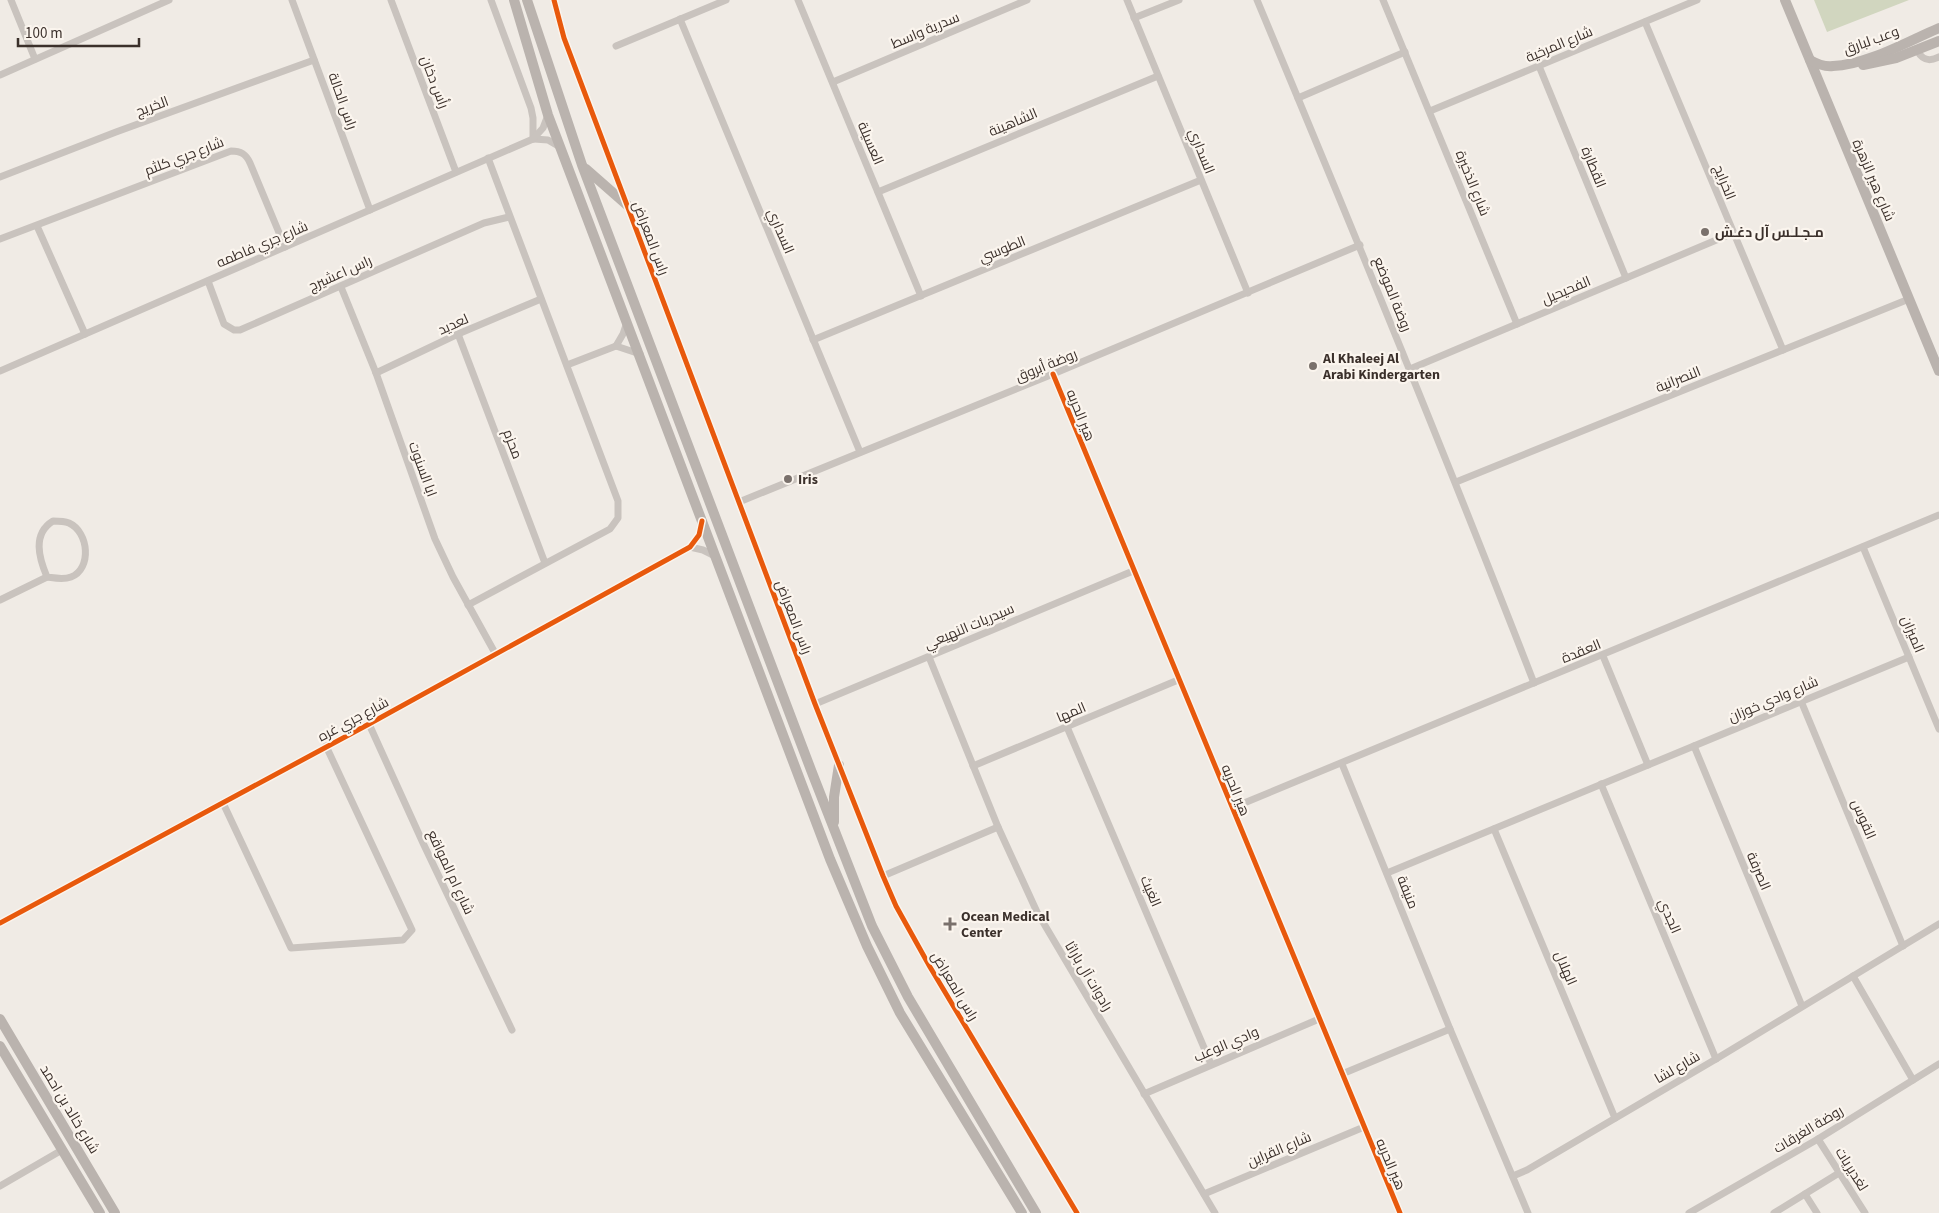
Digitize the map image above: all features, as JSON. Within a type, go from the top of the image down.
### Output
[{"type":"street","points":[[11,0],[35,59]]},
{"type":"street","points":[[0,75],[169,0]]},
{"type":"street","name":"راس الحالة","points":[[292,0],[370,210]]},
{"type":"street","name":"رأس دخان","points":[[391,0],[456,172]]},
{"type":"street","points":[[491,0],[531,108],[533,139]]},
{"type":"street","points":[[514,0],[548,115],[830,859],[900,1013],[1022,1213]]},
{"type":"street","points":[[527,0],[582,165],[872,926],[908,997],[1036,1213]]},
{"type":"street","name":"راس المعراض","points":[[554,0],[564,38],[626,205],[815,704],[883,876],[896,906],[930,967],[1077,1213]]},
{"type":"street","points":[[616,46],[726,0]]},
{"type":"street","name":"العسيلة","points":[[798,0],[921,296]]},
{"type":"street","name":"سدرية واسط","points":[[832,82],[1027,0]]},
{"type":"street","name":"السداري","points":[[1127,0],[1248,293]]},
{"type":"street","points":[[1134,18],[1179,0]]},
{"type":"street","name":"روضة الموضع","points":[[1257,0],[1360,245],[1456,482],[1534,683]]},
{"type":"street","name":"شارع الذخيرة","points":[[1383,0],[1517,324]]},
{"type":"street","name":"شارع المرخية","points":[[1430,111],[1697,0]]},
{"type":"street","name":"شارع هير الزهرة","points":[[1785,0],[1939,371]]},
{"type":"street","name":"السداري","points":[[680,19],[860,452]]},
{"type":"street","name":"الخرايج","points":[[1645,22],[1732,233],[1783,350]]},
{"type":"street","name":"وعب لبارق","points":[[1810,60],[1818,64],[1833,66],[1857,62],[1939,28]]},
{"type":"street","name":"وعب لبارق","points":[[1817,78],[1830,70],[1886,61],[1939,40]]},
{"type":"street","points":[[1917,50],[1920,57],[1924,59],[1931,60],[1939,57]]},
{"type":"street","points":[[1298,98],[1405,52]]},
{"type":"street","name":"الخريج","points":[[0,177],[314,60]]},
{"type":"street","name":"القطارة","points":[[1539,66],[1626,278]]},
{"type":"street","name":"الشاهينة","points":[[878,192],[1158,76]]},
{"type":"street","points":[[533,139],[544,128],[548,115]]},
{"type":"street","points":[[533,139],[548,140],[561,148]]},
{"type":"street","name":"شارع جري فاطمه","points":[[0,371],[533,139]]},
{"type":"street","name":"شارع جري كلثم","points":[[0,239],[231,151],[236,151],[247,156],[285,247]]},
{"type":"street","points":[[468,605],[610,528],[618,518],[618,501],[488,158]]},
{"type":"street","points":[[582,165],[594,179],[626,205]]},
{"type":"street","name":"الطوسي","points":[[813,340],[1201,180]]},
{"type":"street","name":"راس اعشيرج","points":[[208,281],[224,324],[234,330],[246,328],[484,223],[509,217]]},
{"type":"street","points":[[37,226],[86,334]]},
{"type":"street","name":"الفحيحيل","points":[[1410,369],[1732,233]]},
{"type":"street","name":"روضة أبروق","points":[[739,502],[1053,374],[1360,245]]},
{"type":"street","name":"ابا السنوت","points":[[341,287],[376,373],[436,539],[468,605],[495,653]]},
{"type":"street","name":"لعديد","points":[[376,373],[458,334],[541,299]]},
{"type":"street","name":"النصرانية","points":[[1456,482],[1909,299]]},
{"type":"street","points":[[568,365],[616,346],[623,334],[627,320]]},
{"type":"street","name":"محزم","points":[[458,334],[545,563]]},
{"type":"street","points":[[616,346],[640,355]]},
{"type":"street","name":"هير الحربه","points":[[1053,374],[1400,1213]]},
{"type":"street","name":"العقدة","points":[[1232,808],[1603,656],[1939,515]]},
{"type":"street","points":[[0,600],[47,577],[70,578],[80,572],[84,562],[85,549],[83,539],[78,530],[70,524],[53,521],[47,525],[40,536],[41,560],[47,577]]},
{"type":"street","points":[[702,521],[699,535],[690,547],[703,550],[715,557]]},
{"type":"street","name":"شارع جري غره","points":[[0,923],[369,724],[690,547]]},
{"type":"street","name":"الميزان","points":[[1863,548],[1939,730]]},
{"type":"street","name":"سيدريات النهيعي","points":[[815,704],[1133,571]]},
{"type":"street","name":"رادوات آل باراثا","points":[[929,656],[998,826],[1037,912],[1215,1213]]},
{"type":"street","points":[[1603,656],[1648,765]]},
{"type":"street","name":"شارع وادي خوزان","points":[[1387,872],[1909,657]]},
{"type":"street","name":"المها","points":[[973,766],[1178,680]]},
{"type":"street","name":"القوس","points":[[1801,701],[1903,946]]},
{"type":"street","name":"شارع ام المواقع","points":[[369,724],[512,1030]]},
{"type":"street","name":"الغيث","points":[[1067,727],[1211,1064]]},
{"type":"street","points":[[224,803],[291,948],[403,940],[412,930],[326,746]]},
{"type":"street","name":"الصرفة","points":[[1694,746],[1802,1006]]},
{"type":"street","name":"منيفة","points":[[1342,764],[1450,1029],[1528,1213]]},
{"type":"street","points":[[834,830],[834,797],[839,765]]},
{"type":"street","name":"الجدي","points":[[1600,784],[1716,1058]]},
{"type":"street","points":[[883,876],[998,826]]},
{"type":"street","name":"الهلال","points":[[1494,829],[1615,1118]]},
{"type":"street","name":"شارع لشا","points":[[1513,1176],[1527,1170],[1615,1118],[1939,924]]},
{"type":"street","points":[[1853,976],[1913,1080]]},
{"type":"street","name":"شارع خالد بن احمد","points":[[0,1019],[116,1213]]},
{"type":"street","name":"وادي الوعب","points":[[1144,1094],[1319,1019]]},
{"type":"street","points":[[1342,1074],[1450,1029]]},
{"type":"street","name":"شارع خالد بن احمد","points":[[0,1046],[100,1213]]},
{"type":"street","name":"روضة الغرقات","points":[[1689,1213],[1818,1139],[1939,1064]]},
{"type":"street","name":"شارع القراين","points":[[1204,1194],[1364,1127]]},
{"type":"street","name":"لغديريات","points":[[1818,1139],[1865,1213]]},
{"type":"street","points":[[0,1186],[62,1150]]},
{"type":"street","points":[[1774,1213],[1840,1173]]},
{"type":"street","points":[[1805,1194],[1817,1213]]},
{"type":"green space","points":[[1814,0],[1909,0],[1827,32]]},
{"type":"cycle path","points":[[554,0],[564,38],[815,704],[883,876],[896,906],[930,967],[1077,1213]]},
{"type":"cycle path","points":[[1053,374],[1400,1213]]},
{"type":"cycle path","points":[[0,923],[369,724],[690,547],[699,535],[702,521]]},
{"type":"place","name":"مـجـلـس آل دغـش","points":[[1705,232]]},
{"type":"place","name":"Al Khaleej Al Arabi Kindergarten","points":[[1313,366]]},
{"type":"place","name":"Iris","points":[[788,479]]},
{"type":"place","name":"Ocean Medical Center","points":[[950,924]]}]
